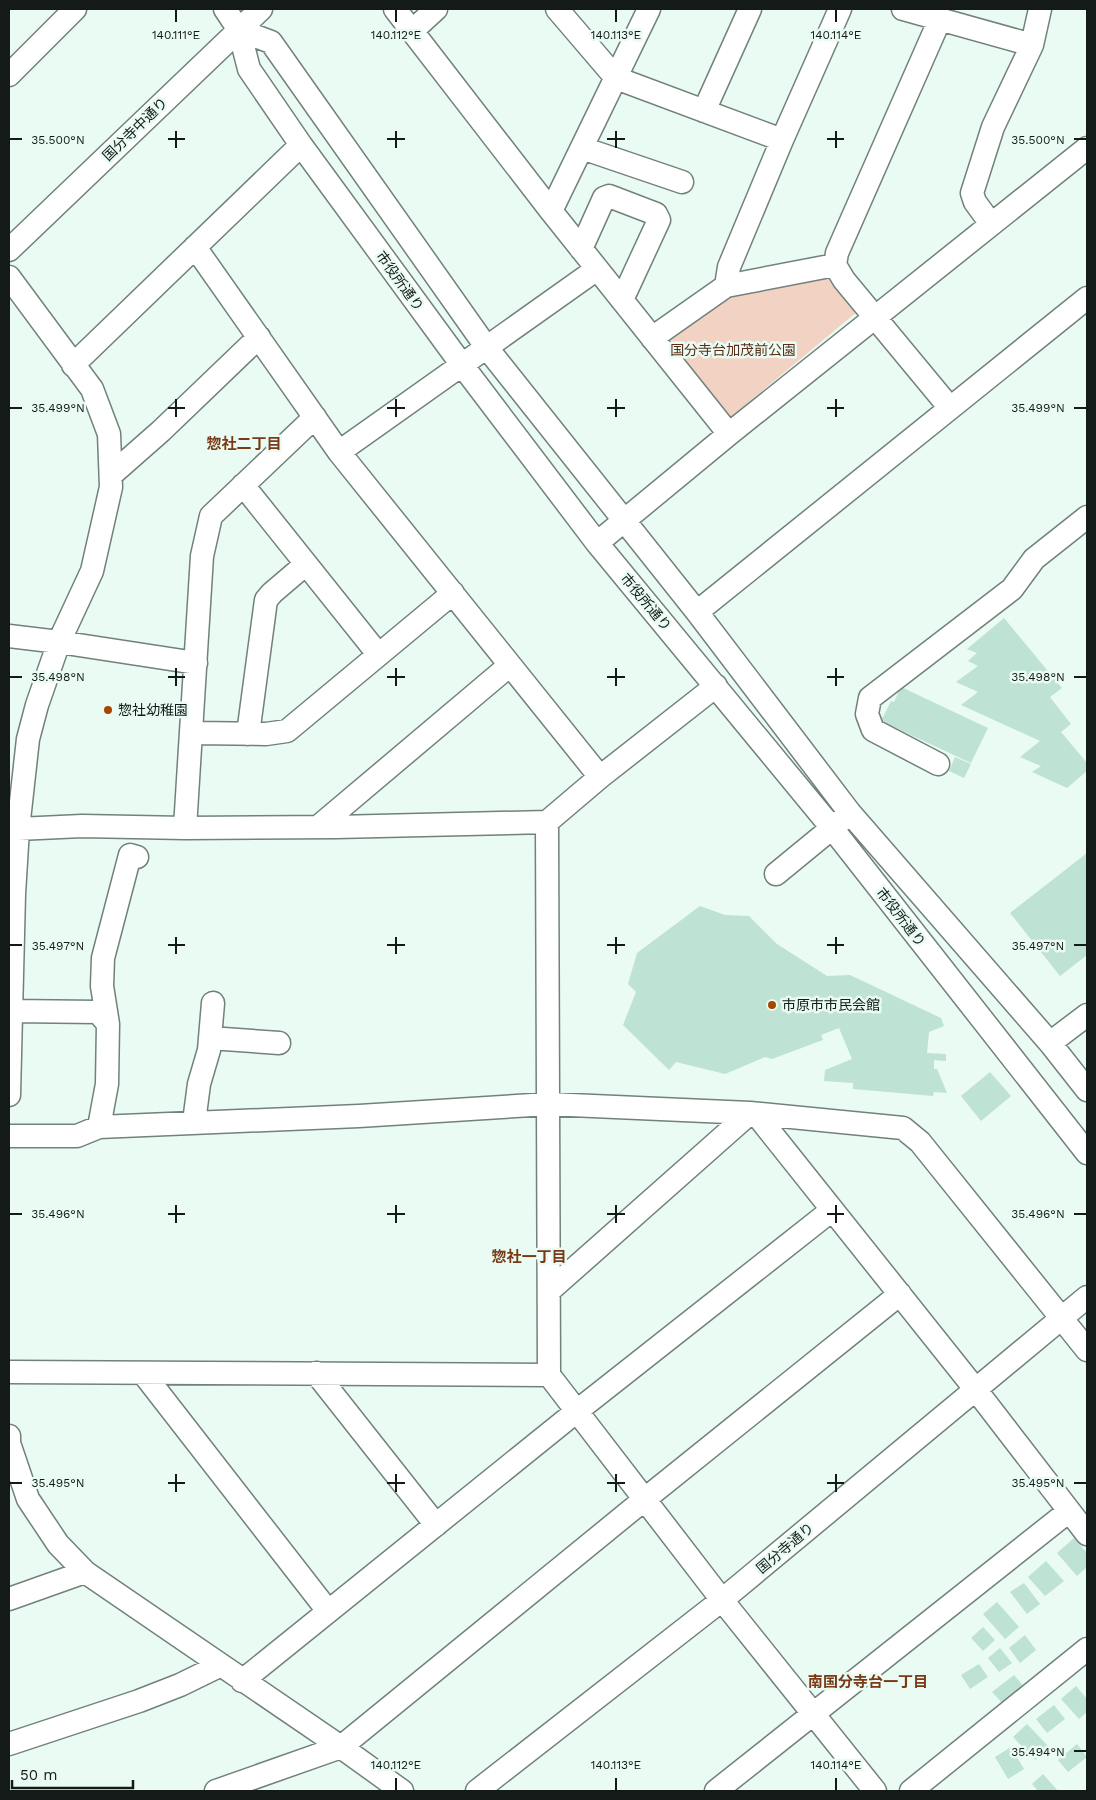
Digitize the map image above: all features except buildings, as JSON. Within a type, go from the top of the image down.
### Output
[{"type":"street","points":[[9,75],[75,9]]},
{"type":"street","name":"市役所通り","points":[[225,9],[239,30],[249,69],[301,145],[462,365],[597,543],[832,828],[1087,1152]]},
{"type":"street","name":"国分寺中通り","points":[[9,250],[261,9]]},
{"type":"street","points":[[395,9],[550,211],[729,434]]},
{"type":"street","points":[[412,31],[436,9]]},
{"type":"street","points":[[557,9],[616,78],[782,140]]},
{"type":"street","points":[[550,211],[649,9]]},
{"type":"street","points":[[704,111],[750,9]]},
{"type":"street","points":[[726,286],[729,267],[782,140],[840,9]]},
{"type":"street","points":[[904,9],[1032,45]]},
{"type":"street","points":[[991,224],[975,202],[972,193],[993,127],[1032,45],[1040,9]]},
{"type":"street","points":[[940,19],[837,253],[835,265],[844,280],[950,408]]},
{"type":"street","name":"市役所通り","points":[[239,30],[271,42],[487,348],[697,612],[850,813],[1050,1043],[1087,1090]]},
{"type":"street","points":[[73,365],[301,145]]},
{"type":"street","points":[[582,148],[682,182]]},
{"type":"street","points":[[597,543],[729,434],[991,224],[1084,157]]},
{"type":"street","points":[[581,249],[604,198],[609,196],[656,214],[659,220],[622,300]]},
{"type":"street","points":[[195,247],[339,452],[600,777]]},
{"type":"street","points":[[652,338],[726,286],[835,265]]},
{"type":"street","points":[[339,452],[597,269]]},
{"type":"street","points":[[9,277],[92,389],[109,434],[111,475],[111,487],[92,571],[59,642],[37,705],[15,785],[18,829],[11,894],[9,1095]]},
{"type":"street","points":[[697,612],[1087,298]]},
{"type":"street","points":[[111,475],[162,432],[259,338]]},
{"type":"street","points":[[184,828],[192,733],[202,556],[211,516],[315,417]]},
{"type":"street","points":[[243,486],[378,654]]},
{"type":"street","points":[[938,764],[873,730],[867,714],[870,698],[1012,589],[1034,559],[1087,517]]},
{"type":"street","points":[[248,734],[266,600],[306,564]]},
{"type":"street","points":[[192,733],[266,734],[287,730],[453,593]]},
{"type":"street","points":[[9,636],[196,663]]},
{"type":"street","points":[[318,828],[510,665]]},
{"type":"street","points":[[18,829],[82,826],[318,828],[548,822],[600,777],[716,686]]},
{"type":"street","points":[[776,874],[850,813]]},
{"type":"street","points":[[548,822],[550,1374],[722,1600],[875,1791]]},
{"type":"street","points":[[100,1126],[107,1084],[108,1024],[102,986],[103,958],[130,855],[137,856]]},
{"type":"street","points":[[194,1122],[200,1084],[209,1050],[213,1003]]},
{"type":"street","points":[[11,1011],[98,1012],[108,1024]]},
{"type":"street","points":[[1050,1043],[1087,1015]]},
{"type":"street","points":[[210,1038],[279,1043]]},
{"type":"street","points":[[9,1136],[77,1136],[100,1126],[359,1116],[548,1104],[753,1114],[903,1128],[920,1142],[1087,1350]]},
{"type":"street","points":[[753,1114],[900,1294],[1087,1534]]},
{"type":"street","points":[[549,1292],[753,1114]]},
{"type":"street","points":[[242,1680],[577,1411],[832,1210]]},
{"type":"street","points":[[216,1791],[341,1747],[900,1294]]},
{"type":"street","name":"国分寺通り","points":[[477,1791],[722,1600],[1087,1297]]},
{"type":"street","points":[[9,1372],[550,1374]]},
{"type":"street","points":[[142,1373],[328,1612]]},
{"type":"street","points":[[316,1373],[436,1525]]},
{"type":"street","points":[[9,1436],[9,1443],[28,1499],[58,1544],[85,1572],[341,1747],[402,1791]]},
{"type":"street","points":[[716,1791],[1069,1511]]},
{"type":"street","points":[[9,1599],[85,1572]]},
{"type":"street","points":[[911,1791],[1087,1649]]},
{"type":"street","points":[[9,1744],[139,1701],[221,1666]]},
{"type":"green space","name":"国分寺台加茂前公園","points":[[827,275],[858,311],[726,421],[667,348],[669,339],[726,293]]},
{"type":"place","name":"惣社幼稚園","points":[[108,710]]},
{"type":"place","name":"市原市市民会館","points":[[772,1005]]},
{"type":"district","name":"惣社二丁目","points":[[244,444]]},
{"type":"district","name":"惣社一丁目","points":[[529,1257]]},
{"type":"district","name":"南国分寺台一丁目","points":[[868,1682]]}]
